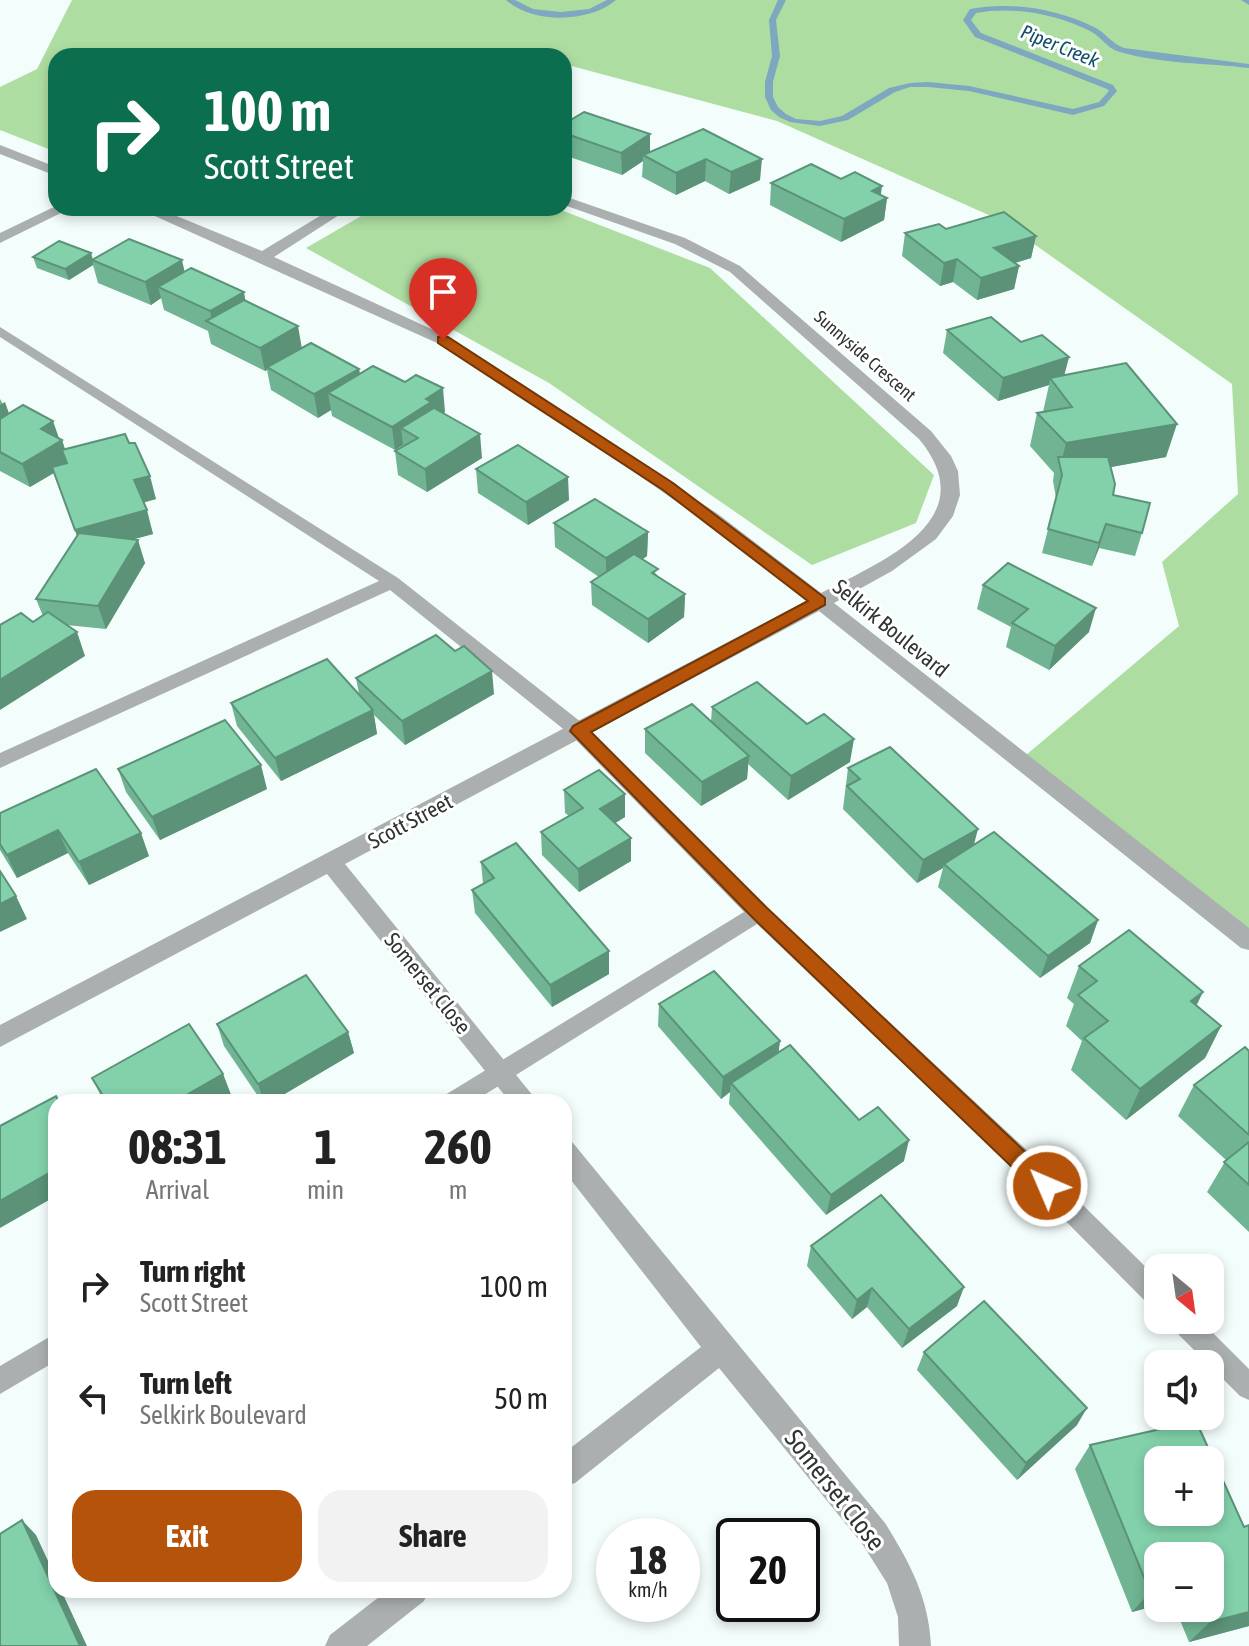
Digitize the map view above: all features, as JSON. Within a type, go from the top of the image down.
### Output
[{"type":"street","points":[[0,149],[48,169]]},
{"type":"street","name":"Sunnyside Crescent","points":[[572,203],[680,241],[735,269],[925,435],[940,452],[949,471],[952,489],[949,507],[941,523],[925,540],[904,554],[820,602]]},
{"type":"street","points":[[0,239],[48,216]]},
{"type":"street","name":"Selkirk Boulevard","points":[[163,216],[263,257],[443,340],[668,487],[820,602],[1249,941]]},
{"type":"street","points":[[263,257],[330,216]]},
{"type":"street","name":"Scott Street","points":[[0,1037],[820,602]]},
{"type":"street","name":"Somerset Close","points":[[331,863],[519,1094]]},
{"type":"street","name":"Somerset Close","points":[[572,1161],[721,1349],[874,1534],[900,1575],[914,1617],[915,1646]]},
{"type":"street","points":[[572,1466],[721,1349]]},
{"type":"street","points":[[341,1646],[403,1598]]},
{"type":"lane","points":[[0,331],[392,582],[579,731],[759,913],[1024,1163],[1144,1282]]},
{"type":"lane","points":[[0,761],[392,582]]},
{"type":"lane","points":[[466,1094],[759,913]]},
{"type":"lane","points":[[1196,1334],[1249,1387]]},
{"type":"lane","points":[[0,1381],[48,1351]]},
{"type":"green space","points":[[72,0],[1249,0],[1249,941],[1019,761],[1179,626],[1162,562],[1238,494],[1232,384],[1000,220],[777,121],[572,66],[572,48],[48,48],[48,149],[0,130],[0,87],[37,69]]},
{"type":"green space","points":[[572,214],[710,268],[934,475],[916,523],[812,565],[549,383],[306,248],[361,216]]},
{"type":"building","points":[[584,112],[650,134],[621,153],[572,136],[572,119]]},
{"type":"building","points":[[703,129],[762,159],[731,172],[706,159],[676,173],[643,155]]},
{"type":"building","points":[[811,164],[841,179],[855,172],[882,186],[872,191],[887,198],[844,219],[771,183]]},
{"type":"building","points":[[1004,212],[1036,236],[994,248],[1019,266],[981,278],[957,259],[944,263],[905,233],[939,224],[946,229]]},
{"type":"building","points":[[129,239],[182,260],[145,282],[92,260]]},
{"type":"building","points":[[59,241],[91,253],[65,269],[33,257]]},
{"type":"building","points":[[191,268],[244,292],[210,311],[158,287]]},
{"type":"building","points":[[244,300],[298,326],[260,348],[206,321]]},
{"type":"building","points":[[991,317],[1021,342],[1042,335],[1069,357],[1003,378],[947,330]]},
{"type":"building","points":[[311,343],[359,369],[314,394],[267,367]]},
{"type":"building","points":[[1126,363],[1177,424],[1066,443],[1037,413],[1072,407],[1050,378]]},
{"type":"building","points":[[373,366],[405,382],[416,375],[443,388],[426,399],[431,402],[392,427],[328,393]]},
{"type":"building","points":[[23,405],[53,421],[41,429],[62,440],[22,464],[0,452],[0,419]]},
{"type":"building","points":[[434,408],[480,434],[425,469],[395,451],[418,438],[401,428]]},
{"type":"building","points":[[125,434],[129,443],[135,443],[150,476],[134,480],[147,510],[75,530],[52,467],[67,463],[62,450]]},
{"type":"building","points":[[518,445],[568,477],[526,502],[476,469]]},
{"type":"building","points":[[1058,457],[1108,457],[1115,484],[1113,495],[1150,503],[1142,533],[1106,524],[1099,543],[1048,529],[1062,475]]},
{"type":"building","points":[[595,499],[648,532],[606,558],[554,523]]},
{"type":"building","points":[[79,533],[138,540],[98,606],[36,599]]},
{"type":"building","points":[[634,554],[658,569],[652,573],[685,594],[648,619],[591,582]]},
{"type":"building","points":[[1008,563],[1096,608],[1055,646],[1012,623],[1028,609],[983,585]]},
{"type":"building","points":[[48,612],[77,632],[0,680],[0,625],[21,613],[33,622]]},
{"type":"building","points":[[436,635],[455,651],[464,646],[492,671],[402,721],[356,678]]},
{"type":"building","points":[[327,659],[373,710],[275,758],[231,703]]},
{"type":"building","points":[[757,682],[807,724],[824,714],[854,739],[791,776],[712,707]]},
{"type":"building","points":[[692,704],[749,756],[702,782],[645,729]]},
{"type":"building","points":[[225,720],[261,765],[152,817],[118,769]]},
{"type":"building","points":[[890,747],[978,829],[923,860],[847,786],[860,779],[848,768]]},
{"type":"building","points":[[96,769],[141,833],[79,862],[58,830],[7,855],[0,844],[0,813]]},
{"type":"building","points":[[599,770],[625,794],[600,809],[631,838],[578,869],[541,832],[583,808],[564,790]]},
{"type":"building","points":[[994,832],[1098,920],[1048,956],[944,864]]},
{"type":"building","points":[[516,843],[609,951],[550,985],[472,890],[494,878],[481,862]]},
{"type":"building","points":[[0,871],[16,896],[0,904]]},
{"type":"building","points":[[1129,930],[1203,992],[1191,1001],[1221,1026],[1140,1089],[1084,1038],[1108,1021],[1078,995],[1097,981],[1079,966]]},
{"type":"building","points":[[714,971],[780,1041],[723,1077],[659,1004]]},
{"type":"building","points":[[306,975],[348,1032],[258,1084],[217,1024]]},
{"type":"building","points":[[189,1024],[223,1074],[188,1094],[102,1094],[92,1078]]},
{"type":"building","points":[[790,1045],[859,1120],[878,1107],[909,1140],[831,1195],[731,1083]]},
{"type":"building","points":[[1245,1047],[1249,1051],[1249,1135],[1194,1085]]},
{"type":"building","points":[[48,1100],[48,1174],[0,1201],[0,1126]]},
{"type":"building","points":[[1249,1142],[1249,1185],[1224,1162]]},
{"type":"building","points":[[881,1195],[964,1287],[909,1329],[872,1288],[857,1300],[811,1246]]},
{"type":"building","points":[[984,1301],[1087,1408],[1026,1463],[924,1352]]},
{"type":"building","points":[[1156,1430],[1200,1430],[1207,1446],[1144,1446],[1144,1526],[1224,1526],[1224,1483],[1244,1527],[1249,1525],[1249,1612],[1224,1618],[1224,1542],[1144,1542],[1144,1577],[1090,1445]]},
{"type":"building","points":[[22,1520],[48,1576],[48,1598],[58,1598],[80,1646],[0,1646],[0,1534]]},
{"type":"waterway","name":"Piper Creek","points":[[510,0],[531,11],[561,15],[591,11],[612,0]]},
{"type":"waterway","name":"Piper Creek","points":[[782,0],[773,20],[776,56],[769,82],[769,97],[782,116],[806,123],[845,118],[884,94],[910,85],[969,89],[1073,112],[1096,107],[1110,96],[1113,91],[1110,87],[978,35],[967,20],[973,11],[989,8],[1023,9],[1058,16],[1091,28],[1121,50],[1249,66]]},
{"type":"waterway","name":"Piper Creek","points":[[1245,0],[1249,3]]},
{"type":"route","points":[[443,340],[668,487],[820,602],[579,731],[759,913],[1047,1186]]}]
